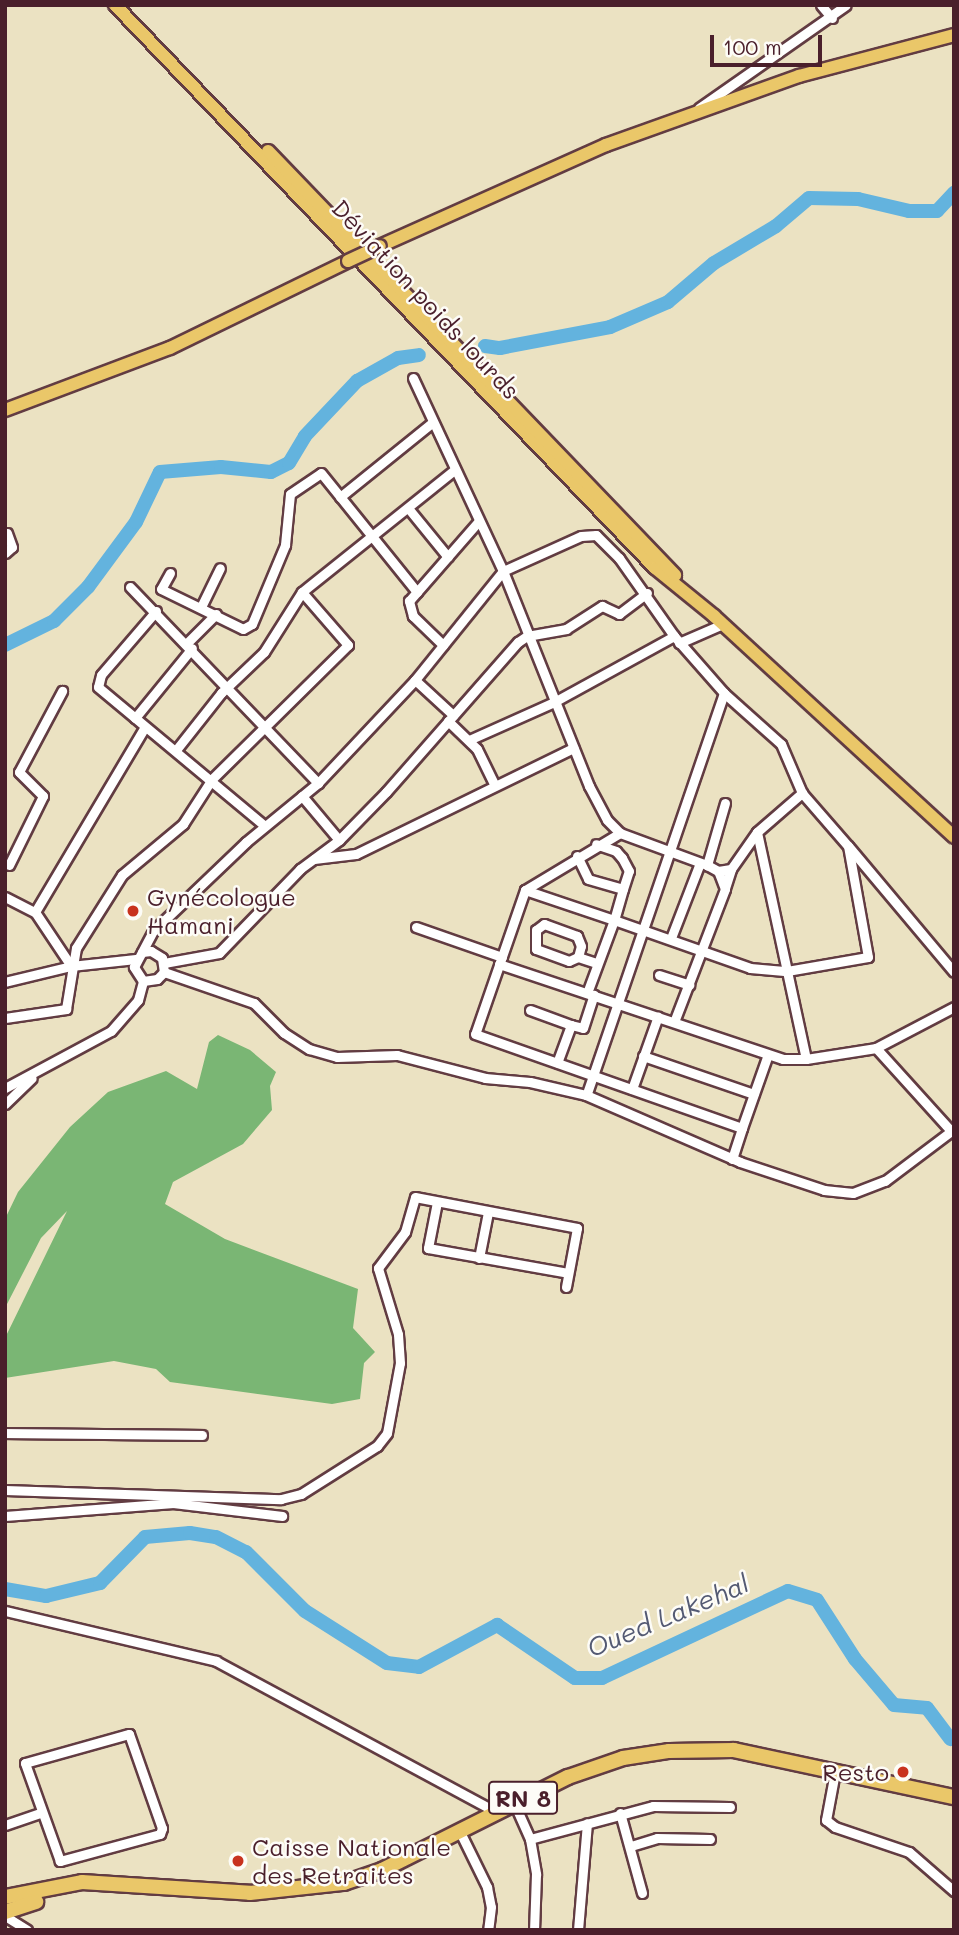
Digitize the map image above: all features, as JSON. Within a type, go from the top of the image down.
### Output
[{"type":"highway","name":"RN 8","points":[[5,1897],[82,1882],[291,1892],[344,1883],[382,1870],[495,1811],[623,1758],[669,1751],[734,1750],[954,1797]]},
{"type":"highway","name":"RN 8","points":[[5,1914],[101,1883]]},
{"type":"main road","name":"Déviation poids lourds","points":[[115,5],[627,539],[954,837]]},
{"type":"main road","name":"Déviation poids lourds","points":[[126,5],[718,620]]},
{"type":"main road","points":[[5,410],[170,348],[380,246],[606,145],[799,76],[954,35]]},
{"type":"street","points":[[821,5],[832,18]]},
{"type":"street","points":[[685,117],[832,18],[846,5]]},
{"type":"street","points":[[413,378],[453,471],[503,571],[573,748],[607,820],[620,833],[670,853],[718,871],[731,869]]},
{"type":"street","points":[[340,497],[433,422]]},
{"type":"street","points":[[177,750],[228,687],[264,652],[302,592],[453,471]]},
{"type":"street","points":[[170,573],[161,589],[243,629],[252,624],[285,545],[290,494],[321,473],[417,592]]},
{"type":"street","points":[[408,508],[448,557]]},
{"type":"street","points":[[443,645],[409,608],[417,592],[478,522]]},
{"type":"street","points":[[5,553],[12,547],[8,533]]},
{"type":"street","points":[[647,593],[618,614],[603,606],[566,629],[527,636],[339,840],[314,859],[219,953],[164,967],[157,979],[143,981],[136,975],[139,956],[153,931],[265,826],[318,783],[415,680],[503,571],[592,535],[601,538],[647,593],[677,640],[724,693],[781,744],[802,793],[954,972]]},
{"type":"street","points":[[201,607],[220,568]]},
{"type":"street","points":[[131,587],[318,783]]},
{"type":"street","points":[[5,1018],[66,1009],[76,948],[121,875],[183,824],[212,779],[263,725],[348,645],[302,592]]},
{"type":"street","points":[[156,611],[97,681],[98,687],[212,779],[265,826]]},
{"type":"street","points":[[135,718],[189,645],[216,614]]},
{"type":"street","points":[[468,740],[554,702],[718,620]]},
{"type":"street","points":[[415,680],[468,740],[494,784]]},
{"type":"street","points":[[7,867],[43,796],[19,772],[62,691]]},
{"type":"street","points":[[586,1095],[724,693]]},
{"type":"street","points":[[35,912],[145,727]]},
{"type":"street","points":[[314,859],[356,854],[494,784],[573,748]]},
{"type":"street","points":[[674,1021],[731,869],[757,832],[802,793]]},
{"type":"street","points":[[302,796],[339,840]]},
{"type":"street","points":[[671,938],[704,864],[725,803]]},
{"type":"street","points":[[757,832],[806,1059]]},
{"type":"street","points":[[620,833],[596,844],[525,890],[475,1034],[742,1128]]},
{"type":"street","points":[[530,1010],[583,1028],[597,963],[629,871],[617,851],[596,844]]},
{"type":"street","points":[[525,890],[703,948],[750,968],[787,971],[867,957],[848,846]]},
{"type":"street","points":[[577,856],[588,879],[623,889]]},
{"type":"street","points":[[718,871],[724,889]]},
{"type":"street","points":[[5,897],[35,912],[71,966]]},
{"type":"street","points":[[578,957],[581,946],[577,936],[544,924],[536,930],[536,949],[569,961],[578,957],[597,963]]},
{"type":"street","points":[[416,928],[591,994],[768,1054],[806,1059],[876,1048],[954,1007]]},
{"type":"street","points":[[5,982],[71,966],[155,952],[164,967],[254,1003],[296,1043],[324,1054],[397,1055],[485,1079],[530,1082],[586,1095],[732,1159],[824,1190],[853,1193],[885,1181],[952,1130],[876,1048]]},
{"type":"street","points":[[659,975],[689,985]]},
{"type":"street","points":[[5,1088],[36,1074],[111,1031],[138,1000],[143,981]]},
{"type":"street","points":[[632,1089],[658,1016]]},
{"type":"street","points":[[557,1063],[571,1025]]},
{"type":"street","points":[[732,1159],[768,1054]]},
{"type":"street","points":[[643,1056],[754,1094]]},
{"type":"street","points":[[5,1104],[36,1074]]},
{"type":"street","points":[[5,1490],[281,1499],[301,1494],[377,1447],[387,1433],[400,1363],[398,1334],[378,1268],[405,1232],[415,1197],[577,1228],[566,1287]]},
{"type":"street","points":[[436,1202],[428,1248],[568,1273]]},
{"type":"street","points":[[480,1258],[488,1212]]},
{"type":"street","points":[[5,1433],[202,1435]]},
{"type":"street","points":[[5,1516],[173,1503],[282,1516]]},
{"type":"street","points":[[5,1611],[216,1661],[495,1811]]},
{"type":"street","points":[[129,1734],[162,1828],[156,1838],[67,1863],[56,1858],[40,1813],[25,1763],[129,1734]]},
{"type":"street","points":[[835,1773],[826,1820],[835,1827],[909,1852],[954,1891]]},
{"type":"street","points":[[513,1803],[530,1839],[536,1874],[534,1930]]},
{"type":"street","points":[[530,1839],[620,1813],[690,1803],[730,1807]]},
{"type":"street","points":[[5,1825],[40,1813]]},
{"type":"street","points":[[620,1813],[642,1893]]},
{"type":"street","points":[[578,1930],[587,1823]]},
{"type":"street","points":[[459,1830],[487,1887],[491,1907],[488,1930]]},
{"type":"street","points":[[631,1846],[657,1838],[710,1839]]},
{"type":"street","points":[[5,1914],[27,1930]]},
{"type":"green space","points":[[218,1035],[250,1050],[276,1072],[270,1086],[272,1110],[243,1144],[173,1182],[165,1204],[225,1239],[358,1289],[353,1328],[375,1352],[364,1363],[360,1399],[332,1404],[170,1382],[156,1369],[114,1361],[5,1378],[5,1338],[67,1211],[41,1238],[5,1308],[5,1219],[18,1192],[70,1127],[108,1092],[166,1071],[197,1089],[209,1042]]},
{"type":"waterway","points":[[485,346],[500,348],[610,327],[668,302],[714,263],[776,226],[809,198],[858,199],[909,211],[937,211],[954,193]]},
{"type":"waterway","points":[[5,645],[54,621],[88,587],[136,522],[160,472],[221,467],[271,472],[289,463],[305,436],[357,381],[398,358],[419,355]]},
{"type":"waterway","name":"Oued Lakehal","points":[[5,1589],[46,1596],[100,1583],[145,1537],[190,1533],[216,1537],[246,1552],[305,1611],[387,1663],[419,1667],[497,1625],[575,1678],[602,1678],[788,1591],[817,1600],[855,1659],[894,1705],[927,1708],[950,1739]]},
{"type":"place","name":"Gynécologue Hamani","points":[[133,911]]},
{"type":"place","name":"Resto","points":[[903,1772]]},
{"type":"place","name":"Caisse Nationale des Retraites","points":[[238,1861]]}]
